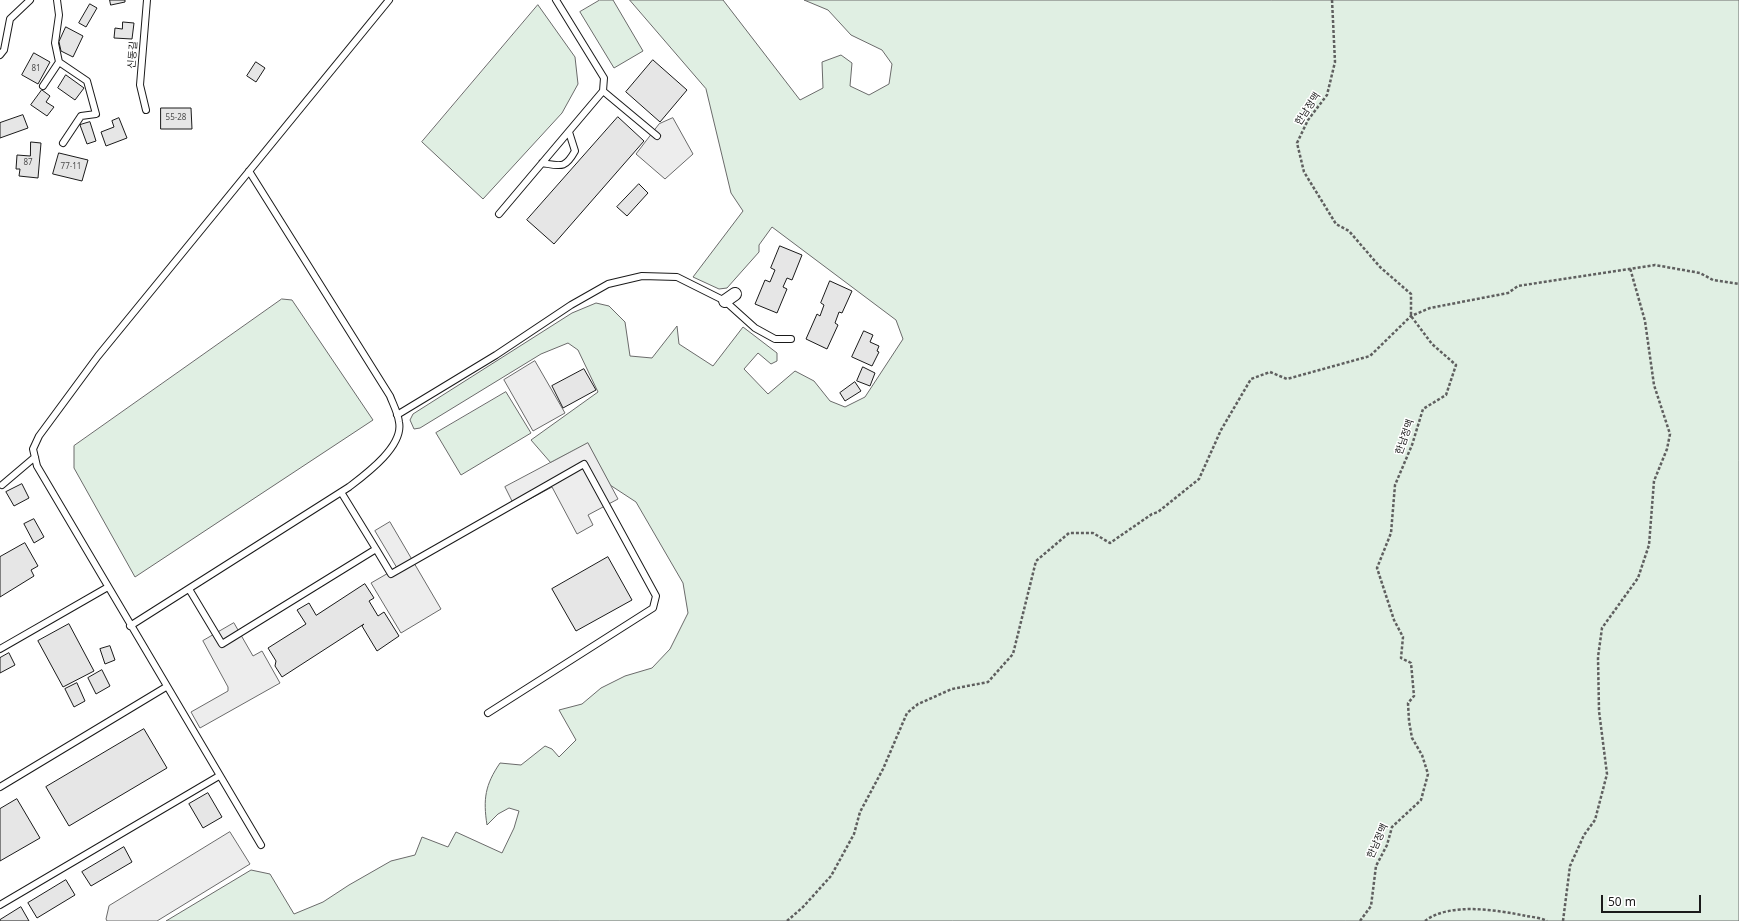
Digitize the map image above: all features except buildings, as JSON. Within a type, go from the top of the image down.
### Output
[{"type":"lane","points":[[0,55],[4,50],[10,19],[30,0]]},
{"type":"lane","points":[[57,0],[59,15],[55,43],[59,62],[87,81],[96,114],[81,116],[63,144]]},
{"type":"lane","name":"신동길","points":[[146,0],[140,85],[146,110]]},
{"type":"lane","points":[[261,845],[166,687],[37,466],[33,449],[39,436],[98,356],[389,0]]},
{"type":"lane","points":[[499,214],[604,91],[604,78],[556,0]]},
{"type":"lane","points":[[43,86],[59,62]]},
{"type":"lane","points":[[604,91],[657,136]]},
{"type":"lane","points":[[542,163],[560,166],[568,162],[575,151],[569,132]]},
{"type":"lane","points":[[130,626],[341,492],[376,466],[394,444],[400,424],[390,396],[249,171]]},
{"type":"lane","points":[[397,415],[496,355],[571,305],[608,284],[642,276],[677,277],[730,298],[755,328],[775,339],[791,339]]},
{"type":"lane","points":[[2,485],[35,457]]},
{"type":"lane","points":[[341,492],[391,574],[584,464],[656,596],[653,608],[488,712]]},
{"type":"lane","points":[[189,589],[222,644],[376,549]]},
{"type":"lane","points":[[0,649],[108,587]]},
{"type":"lane","points":[[0,787],[166,687]]},
{"type":"lane","points":[[0,905],[219,776]]},
{"type":"path","name":"한남정맥","points":[[1332,0],[1334,62],[1327,95],[1308,120],[1297,143],[1304,172],[1336,224],[1349,231],[1380,267],[1411,294],[1411,316],[1432,344],[1456,365],[1446,395],[1423,409],[1412,445],[1395,485],[1390,533],[1377,568],[1394,620],[1403,637],[1401,658],[1411,663],[1414,696],[1408,703],[1409,721],[1412,738],[1422,755],[1428,774],[1421,800],[1392,827],[1386,845],[1376,866],[1371,906],[1360,921]]},
{"type":"path","points":[[787,921],[803,908],[831,876],[854,834],[860,812],[883,769],[907,713],[918,704],[952,688],[988,682],[1013,654],[1036,561],[1069,533],[1093,533],[1110,543],[1152,514],[1158,512],[1199,479],[1221,430],[1251,379],[1270,372],[1287,378],[1370,356],[1411,316],[1430,308],[1508,293],[1518,286],[1655,265],[1700,273],[1713,280],[1739,284]]},
{"type":"path","points":[[1563,921],[1570,866],[1584,835],[1595,820],[1607,774],[1599,711],[1598,657],[1602,628],[1638,578],[1649,545],[1654,481],[1667,449],[1670,434],[1654,385],[1645,321],[1630,268]]},
{"type":"path","points":[[1425,921],[1445,912],[1462,910],[1505,912],[1547,921]]},
{"type":"green space","points":[[600,0],[613,0],[643,51],[614,68],[580,12]]},
{"type":"green space","points":[[630,0],[723,0],[800,100],[823,88],[822,62],[841,55],[852,63],[850,86],[869,95],[889,84],[892,64],[882,50],[851,35],[828,10],[804,0],[1739,0],[1739,921],[166,921],[251,870],[270,874],[294,914],[323,902],[391,861],[415,855],[422,837],[448,847],[456,832],[502,853],[514,828],[519,811],[509,808],[498,814],[487,825],[485,807],[486,792],[491,778],[500,763],[521,765],[545,746],[552,749],[559,757],[576,740],[559,710],[582,704],[601,688],[625,676],[652,668],[670,649],[688,613],[683,583],[636,502],[610,485],[588,444],[551,463],[531,440],[598,392],[578,350],[568,343],[541,354],[420,428],[414,429],[410,420],[413,414],[572,313],[596,303],[609,306],[625,322],[630,356],[652,358],[677,326],[679,344],[713,366],[743,327],[777,353],[777,361],[771,364],[758,353],[744,369],[768,394],[795,371],[814,381],[830,401],[845,407],[865,397],[903,339],[896,320],[772,227],[759,245],[759,252],[727,288],[719,289],[693,277],[743,211],[731,193],[706,89]]},
{"type":"green space","points":[[538,5],[575,57],[578,84],[562,113],[483,199],[422,142]]},
{"type":"green space","points":[[282,299],[292,300],[373,420],[135,577],[74,468],[74,446]]},
{"type":"green space","points":[[506,392],[531,433],[461,475],[436,433]]},
{"type":"shaded area","points":[[673,118],[693,154],[665,179],[636,154],[659,124]]},
{"type":"shaded area","points":[[535,361],[565,413],[533,431],[504,380]]},
{"type":"shaded area","points":[[588,443],[618,499],[588,515],[593,525],[577,534],[552,487],[515,507],[505,487]]},
{"type":"shaded area","points":[[390,522],[441,609],[401,633],[371,583],[397,568],[375,531]]},
{"type":"shaded area","points":[[234,623],[253,656],[262,651],[280,683],[200,728],[191,712],[228,691],[228,687],[203,641]]},
{"type":"shaded area","points":[[230,832],[250,864],[157,921],[107,921],[106,919],[109,906]]}]
